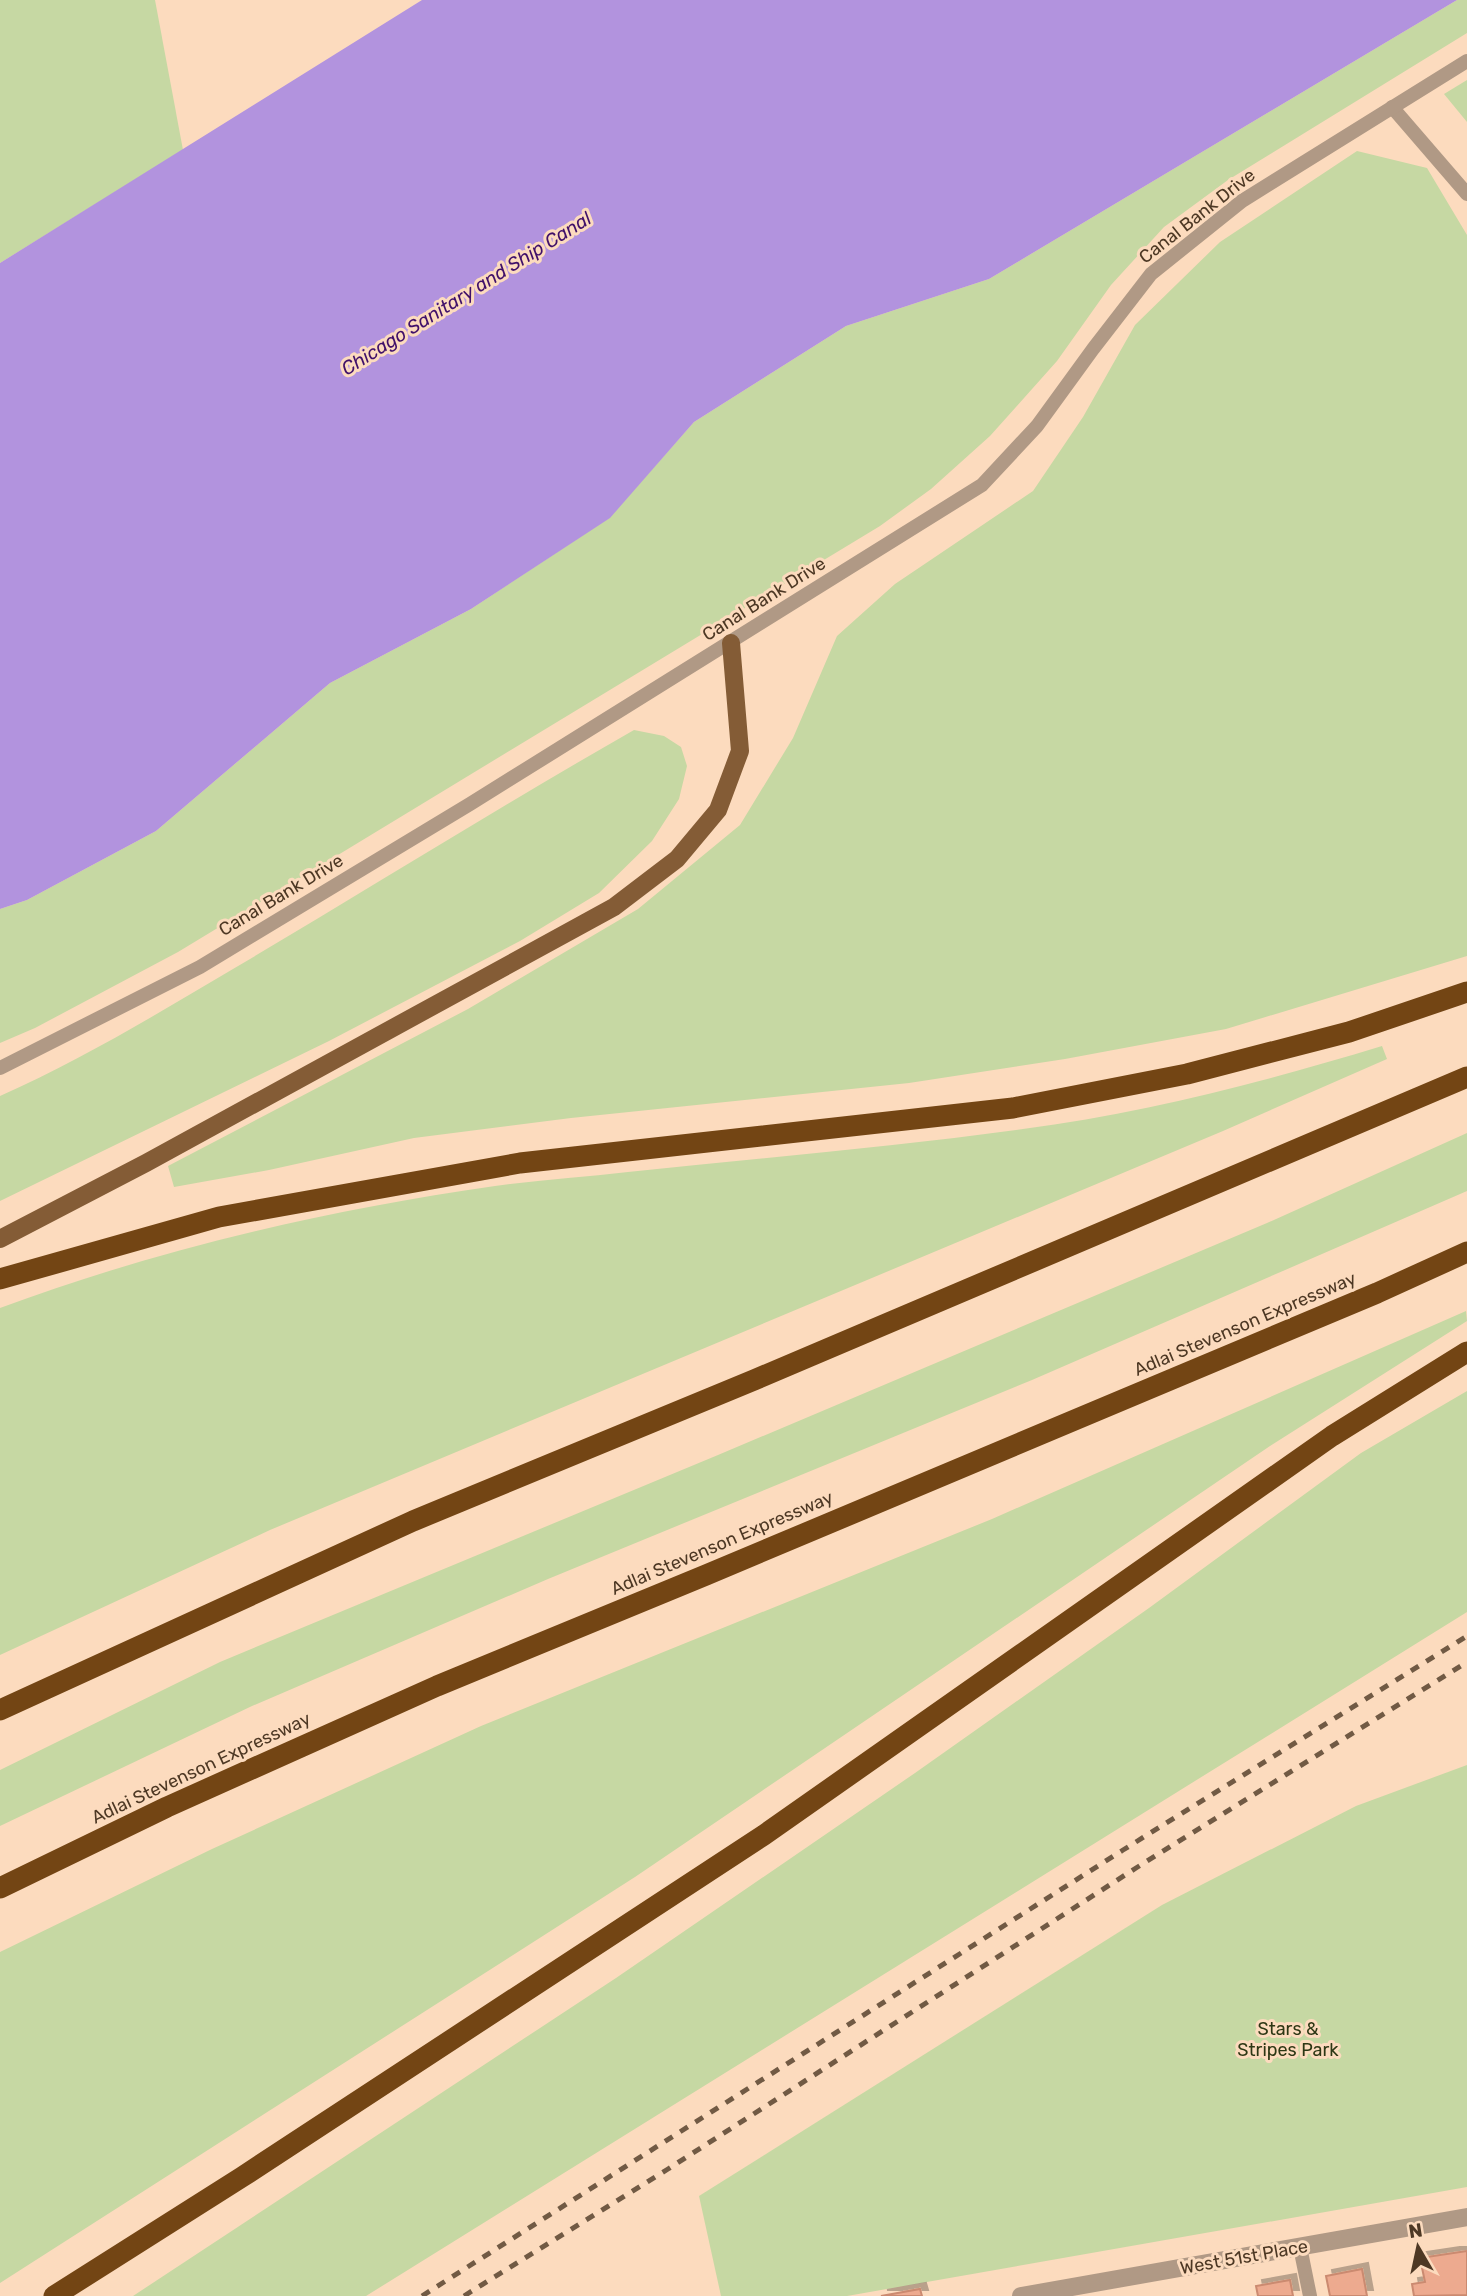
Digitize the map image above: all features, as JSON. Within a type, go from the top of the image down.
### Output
[{"type":"highway","points":[[0,1279],[219,1217],[520,1163],[1013,1108],[1174,1077],[1349,1032],[1467,992]]},
{"type":"highway","points":[[0,1710],[413,1521],[1467,1077]]},
{"type":"highway","name":"Adlai Stevenson Expressway","points":[[0,1888],[167,1807],[437,1686],[1377,1293],[1467,1252]]},
{"type":"highway","points":[[54,2296],[764,1835],[1332,1436],[1467,1352]]},
{"type":"main road","points":[[0,1239],[146,1163],[614,907],[677,859],[718,810],[740,751],[731,643]]},
{"type":"street","name":"West 51st Place","points":[[1021,2296],[1467,2217]]},
{"type":"lane","name":"Canal Bank Drive","points":[[0,1068],[200,967],[482,797],[982,485],[1037,426],[1151,274],[1242,201],[1467,61]]},
{"type":"lane","points":[[1392,107],[1467,194]]},
{"type":"lane","points":[[1300,2247],[1310,2296]]},
{"type":"green space","points":[[0,0],[155,0],[183,150],[0,263]]},
{"type":"green space","points":[[1457,0],[1467,0],[1467,33],[1228,180],[1164,227],[1111,285],[1057,361],[990,436],[931,489],[880,526],[178,952],[35,1028],[0,1043],[0,909],[27,900],[156,831],[330,683],[471,609],[609,518],[694,422],[846,326],[989,279]]},
{"type":"green space","points":[[1467,80],[1467,122],[1444,94]]},
{"type":"green space","points":[[1357,151],[1427,168],[1467,235],[1467,956],[1226,1029],[1065,1059],[909,1083],[571,1118],[414,1138],[269,1170],[174,1187],[168,1166],[468,1009],[638,909],[740,825],[793,738],[837,636],[895,584],[1033,491],[1083,417],[1135,325],[1220,242]]},
{"type":"green space","points":[[634,730],[664,736],[681,747],[687,766],[679,799],[652,841],[599,893],[520,941],[329,1041],[0,1201],[0,1096],[89,1052],[147,1019]]},
{"type":"green space","points":[[1382,1046],[1387,1059],[1223,1131],[270,1530],[0,1655],[0,1308],[121,1267],[182,1250],[369,1207],[512,1184],[875,1147],[1069,1122],[1204,1095]]},
{"type":"green space","points":[[1467,1133],[1467,1191],[1032,1380],[548,1579],[252,1706],[0,1826],[0,1770],[220,1662],[1267,1223]]},
{"type":"green space","points":[[1466,1311],[1467,1321],[1270,1446],[635,1877],[0,2283],[0,1952],[212,1849],[481,1726],[992,1519]]},
{"type":"green space","points":[[1467,1391],[1467,1612],[366,2296],[133,2296],[616,1978],[915,1773],[1149,1608],[1361,1453]]},
{"type":"green space","name":"Stars & Stripes Park","points":[[1467,1765],[1467,2187],[847,2296],[721,2296],[699,2196],[1162,1905],[1356,1806]]},
{"type":"water","name":"Chicago Sanitary and Ship Canal","points":[[422,0],[1457,0],[989,279],[846,326],[694,422],[610,518],[471,609],[330,683],[156,831],[27,900],[0,909],[0,263]]},
{"type":"building","points":[[1467,2251],[1467,2295],[1414,2296],[1412,2284],[1425,2282],[1420,2258]]},
{"type":"building","points":[[1362,2269],[1367,2296],[1330,2296],[1326,2276]]},
{"type":"building","points":[[1290,2280],[1293,2296],[1258,2296],[1256,2286]]},
{"type":"building","points":[[920,2289],[922,2296],[881,2296]]},
{"type":"railway","points":[[422,2296],[1123,1850],[1467,1636]]},
{"type":"railway","points":[[464,2296],[668,2169],[1136,1868],[1467,1662]]}]
